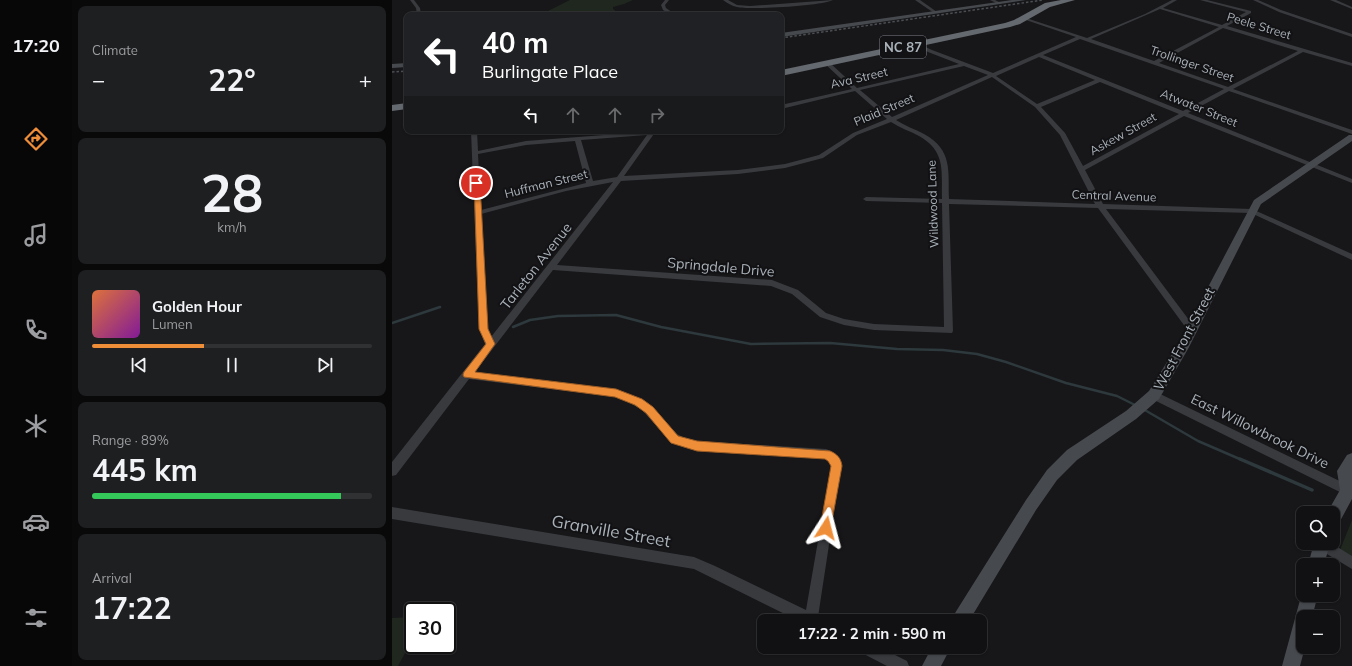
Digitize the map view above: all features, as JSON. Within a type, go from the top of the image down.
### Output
[{"type":"highway","name":"NC 87","points":[[784,72],[1007,25],[1048,5],[1071,0]]},
{"type":"highway","points":[[392,108],[404,106]]},
{"type":"street","points":[[412,0],[418,8],[419,12]]},
{"type":"street","points":[[667,0],[663,5],[664,10],[668,12]]},
{"type":"street","points":[[725,0],[736,6],[750,7],[831,0]]},
{"type":"street","points":[[917,0],[935,12]]},
{"type":"street","points":[[992,0],[999,3]]},
{"type":"street","points":[[784,35],[1023,0]]},
{"type":"street","points":[[1088,40],[1175,0]]},
{"type":"street","points":[[1156,63],[1250,12],[1202,0]]},
{"type":"street","points":[[1255,0],[1280,11],[1352,36]]},
{"type":"street","points":[[1332,0],[1352,8]]},
{"type":"street","name":"Peele Street","points":[[1160,8],[1352,65]]},
{"type":"street","name":"Trollinger Street","points":[[1024,18],[1352,132]]},
{"type":"street","name":"Plaid Street","points":[[619,179],[754,169],[800,163],[829,153],[848,138],[861,131],[891,120],[1080,37]]},
{"type":"street","points":[[917,44],[930,51],[992,75],[1037,106],[1063,134],[1100,206],[1192,330]]},
{"type":"street","name":"Askew Street","points":[[1082,170],[1183,113],[1303,50]]},
{"type":"street","name":"Atwater Street","points":[[1038,55],[1352,181]]},
{"type":"street","name":"Wildwood Lane","points":[[827,64],[891,120],[925,137],[938,147],[944,159],[949,331]]},
{"type":"street","name":"Ava Street","points":[[784,106],[965,64]]},
{"type":"street","points":[[392,66],[404,65]]},
{"type":"street","points":[[1037,106],[1099,80]]},
{"type":"street","points":[[474,134],[483,329],[490,344]]},
{"type":"street","points":[[475,153],[508,145],[627,134]]},
{"type":"street","name":"Tarleton Avenue","points":[[392,471],[619,179],[651,134]]},
{"type":"street","name":"West Front Street","points":[[963,614],[1031,505],[1052,475],[1072,455],[1131,415],[1151,399],[1192,330],[1257,202],[1310,164],[1352,137]]},
{"type":"street","points":[[576,138],[590,184]]},
{"type":"street","name":"Huffman Street","points":[[478,212],[590,184],[619,179]]},
{"type":"street","name":"Central Avenue","points":[[866,199],[1252,212],[1352,257]]},
{"type":"street","name":"Springdale Drive","points":[[551,267],[772,283],[795,292],[823,315],[844,322],[874,327],[949,331]]},
{"type":"street","points":[[468,375],[616,393],[639,402],[649,410],[675,440],[697,446],[826,454],[832,457],[836,461],[836,466],[813,614]]},
{"type":"street","name":"East Willowbrook Drive","points":[[1151,399],[1351,491]]},
{"type":"street","points":[[1340,508],[1351,491],[1344,471],[1352,460]]},
{"type":"street","name":"Granville Street","points":[[392,513],[694,563],[712,570],[798,614]]},
{"type":"street","points":[[1331,550],[1352,563]]},
{"type":"street","points":[[1291,666],[1296,646]]},
{"type":"street","points":[[879,654],[902,666]]},
{"type":"street","points":[[930,666],[938,654]]},
{"type":"shaded area","points":[[570,0],[633,0],[613,7],[616,12],[546,12]]},
{"type":"shaded area","points":[[1352,520],[1352,557],[1340,550]]},
{"type":"shaded area","points":[[404,617],[404,654],[398,666],[392,666],[392,618]]},
{"type":"waterway","points":[[392,323],[440,307]]},
{"type":"waterway","points":[[513,327],[530,320],[558,316],[616,315],[661,327],[751,344],[830,343],[897,349],[943,350],[977,354],[1006,362],[1066,383],[1117,396],[1137,406]]},
{"type":"waterway","points":[[1143,409],[1198,441],[1242,460]]},
{"type":"waterway","points":[[1240,459],[1312,490]]},
{"type":"railway","points":[[784,38],[1043,0]]},
{"type":"railway","points":[[392,72],[404,71]]},
{"type":"route","points":[[476,183],[483,329],[490,344],[468,375],[616,393],[639,402],[649,410],[675,440],[697,446],[826,454],[836,461],[836,466],[826,528]]}]
